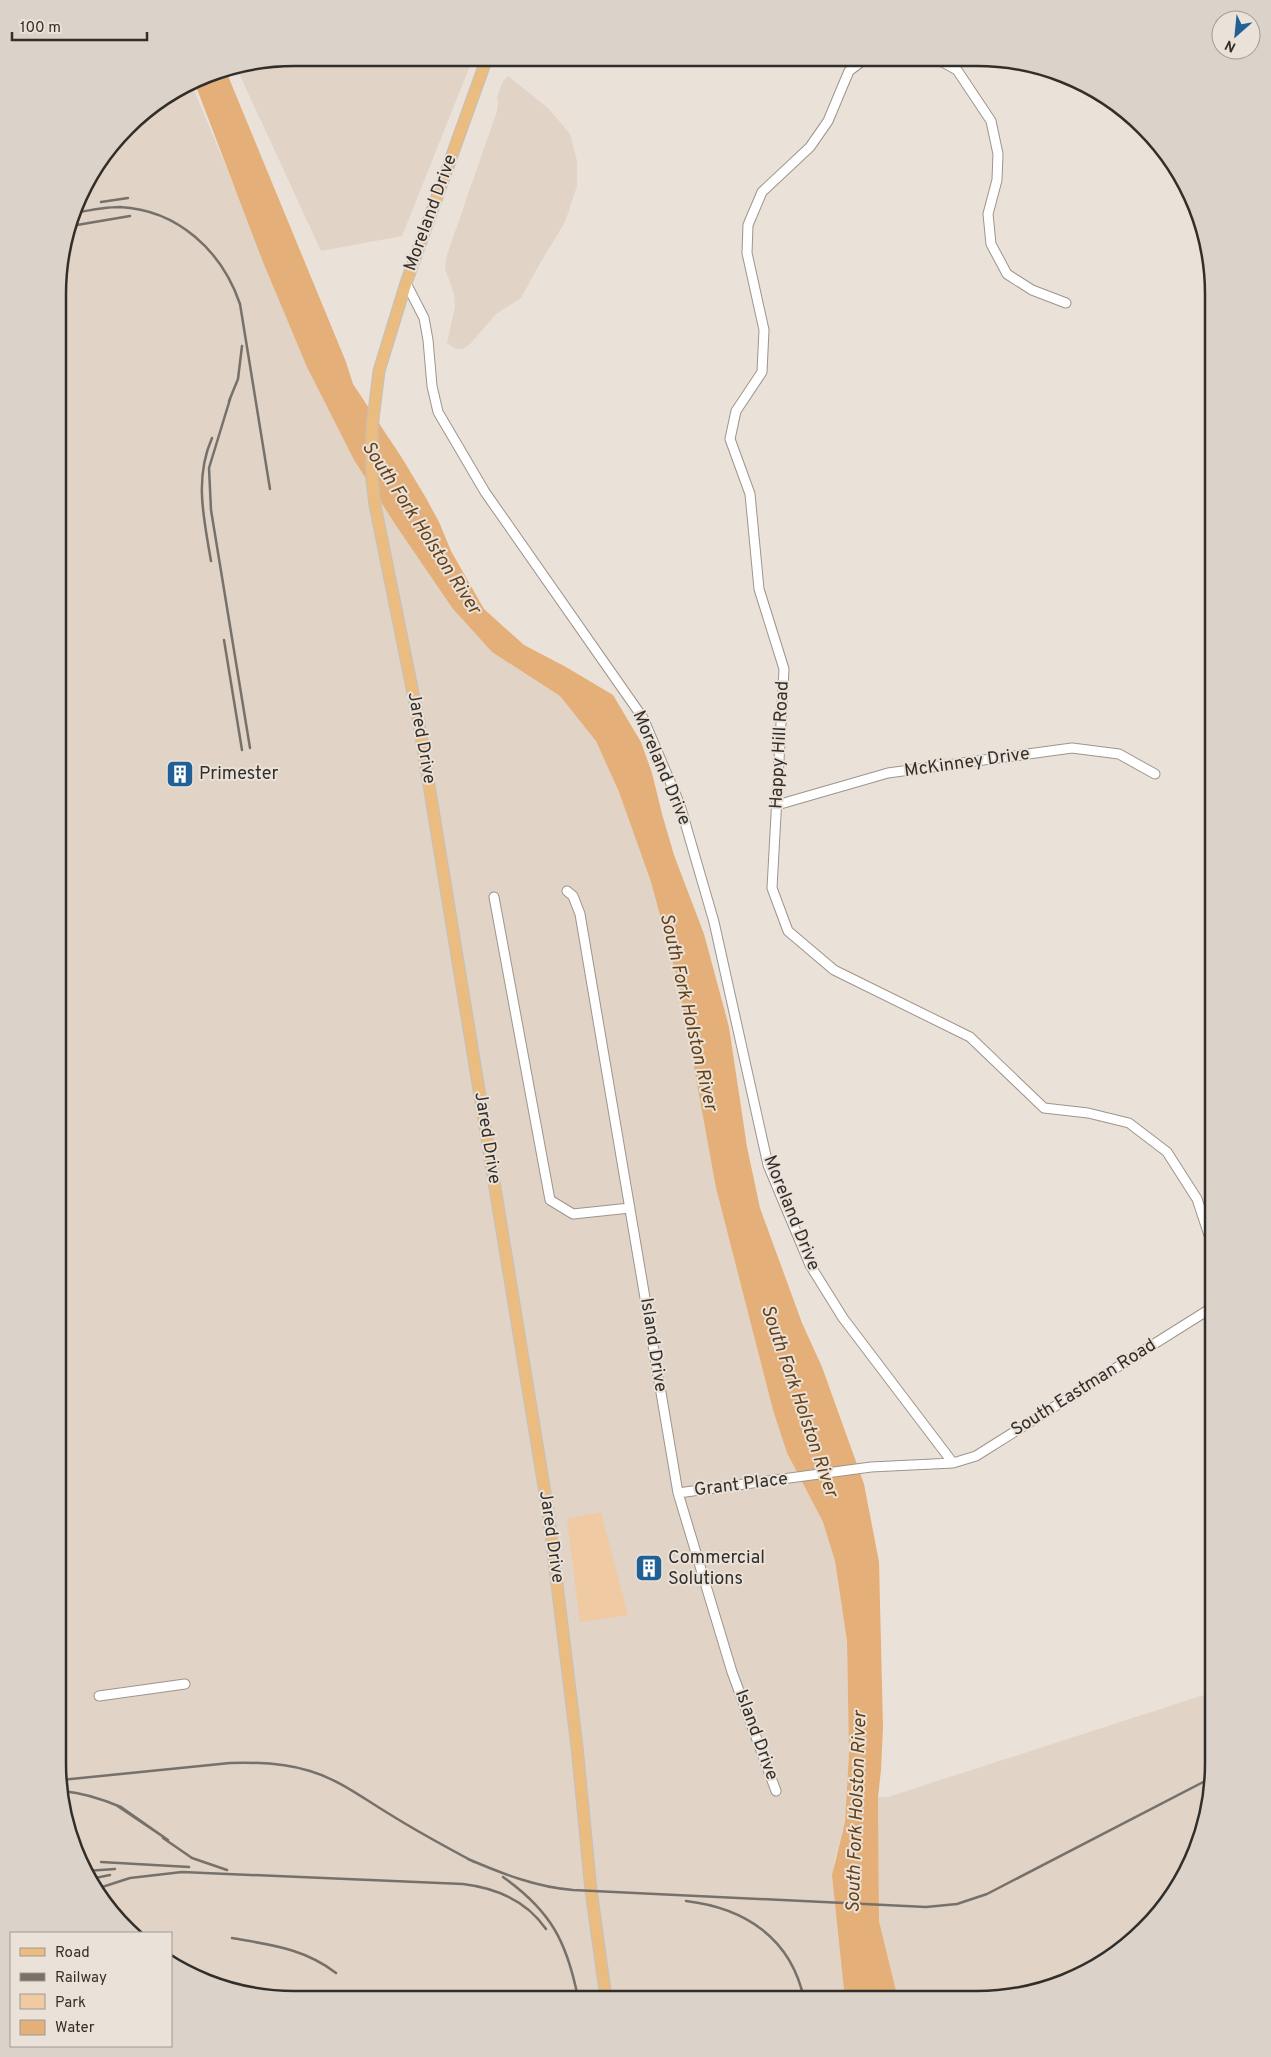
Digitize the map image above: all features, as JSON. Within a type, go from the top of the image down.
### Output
[{"type":"main road","name":"Moreland Drive","points":[[406,283],[484,66]]},
{"type":"main road","name":"Jared Drive","points":[[406,283],[379,371],[372,428],[372,480],[375,505],[418,718],[548,1511],[577,1747],[590,1890],[605,1991]]},
{"type":"street","name":"Happy Hill Road","points":[[856,66],[849,71],[828,121],[810,147],[762,192],[748,225],[748,253],[764,330],[762,372],[736,410],[730,439],[750,494],[759,589],[784,669],[772,888],[788,931],[834,970],[970,1037],[1044,1108],[1088,1113],[1130,1123],[1167,1152],[1196,1199],[1205,1225]]},
{"type":"street","points":[[950,66],[957,70],[991,121],[998,154],[997,180],[988,214],[991,244],[1007,274],[1032,290],[1066,303]]},
{"type":"street","name":"Moreland Drive","points":[[406,283],[424,318],[432,386],[438,412],[485,492],[643,718],[680,805],[714,922],[768,1165],[810,1265],[843,1318],[953,1463]]},
{"type":"street","name":"McKinney Drive","points":[[777,805],[888,773],[1072,748],[1119,754],[1155,774]]},
{"type":"street","name":"Island Drive","points":[[567,891],[573,896],[580,914],[678,1493],[732,1672],[776,1791]]},
{"type":"street","points":[[494,897],[550,1200],[573,1214],[630,1208]]},
{"type":"street","name":"South Eastman Road","points":[[953,1463],[976,1456],[1205,1312]]},
{"type":"street","name":"Grant Place","points":[[678,1493],[859,1469],[953,1463]]},
{"type":"street","points":[[99,1696],[185,1684]]},
{"type":"shaded area","points":[[294,66],[470,66],[402,236],[321,251],[239,73],[264,68]]},
{"type":"shaded area","points":[[508,76],[549,109],[570,134],[577,161],[577,186],[565,222],[521,298],[496,314],[470,344],[462,349],[456,349],[447,343],[455,307],[454,294],[445,268],[447,255],[497,111],[497,97],[503,81]]},
{"type":"shaded area","points":[[194,90],[324,401],[357,465],[453,609],[492,652],[560,696],[596,741],[619,792],[651,882],[679,985],[716,1188],[773,1410],[787,1453],[823,1522],[835,1561],[847,1641],[849,1754],[845,1822],[834,1863],[844,1991],[294,1991],[264,1989],[221,1979],[193,1967],[172,1955],[172,1932],[142,1932],[133,1924],[105,1890],[90,1864],[78,1836],[68,1793],[66,1763],[66,294],[68,264],[78,221],[90,193],[105,167],[133,133],[155,113]]},
{"type":"shaded area","points":[[1205,1695],[1203,1793],[1193,1836],[1174,1877],[1158,1902],[1116,1944],[1078,1967],[1050,1979],[1007,1989],[896,1991],[879,1921],[878,1797],[888,1797]]},
{"type":"green space","points":[[601,1512],[628,1615],[580,1622],[567,1519]]},
{"type":"water","name":"South Fork Holston River","points":[[228,76],[346,362],[353,384],[426,498],[439,522],[451,551],[484,609],[524,645],[613,695],[641,742],[652,773],[674,855],[704,934],[729,1027],[747,1147],[760,1208],[802,1323],[822,1367],[864,1484],[879,1562],[883,1728],[878,1797],[879,1921],[896,1991],[844,1991],[832,1875],[845,1822],[849,1754],[847,1641],[835,1561],[823,1522],[787,1453],[773,1410],[716,1188],[679,985],[651,882],[619,792],[596,741],[560,696],[492,652],[453,609],[395,524],[354,460],[307,367],[263,262],[197,88]]},
{"type":"railway","points":[[101,202],[128,198]]},
{"type":"railway","points":[[82,212],[120,207],[141,210],[161,216],[179,225],[195,237],[222,267],[240,304],[270,489]]},
{"type":"railway","points":[[77,225],[130,216]]},
{"type":"railway","points":[[229,401],[238,379],[242,346]]},
{"type":"railway","points":[[231,396],[209,468],[211,510],[250,748]]},
{"type":"railway","points":[[211,561],[203,514],[202,484],[203,469],[212,438]]},
{"type":"railway","points":[[224,640],[242,750]]},
{"type":"railway","points":[[67,1779],[230,1763],[290,1766],[321,1775],[342,1785],[411,1827],[474,1862]]},
{"type":"railway","points":[[468,1859],[520,1879],[546,1886],[573,1890],[926,1907],[957,1904],[987,1894],[1204,1782]]},
{"type":"railway","points":[[68,1792],[107,1801],[121,1807],[168,1840],[116,1805]]},
{"type":"railway","points":[[163,1838],[192,1858],[227,1870]]},
{"type":"railway","points":[[101,1862],[189,1867]]},
{"type":"railway","points":[[93,1870],[115,1869]]},
{"type":"railway","points":[[103,1887],[130,1878],[182,1872],[463,1884],[498,1892],[509,1897],[529,1910],[546,1929]]},
{"type":"railway","points":[[97,1878],[110,1875]]},
{"type":"railway","points":[[503,1877],[520,1890],[545,1915],[562,1944],[577,1991]]},
{"type":"railway","points":[[686,1901],[727,1911],[746,1919],[762,1930],[777,1943],[788,1959],[798,1978],[802,1991]]},
{"type":"railway","points":[[232,1938],[299,1953],[312,1958],[336,1973]]},
{"type":"place","name":"Primester","points":[[180,774]]},
{"type":"place","name":"Commercial Solutions","points":[[649,1568]]}]
